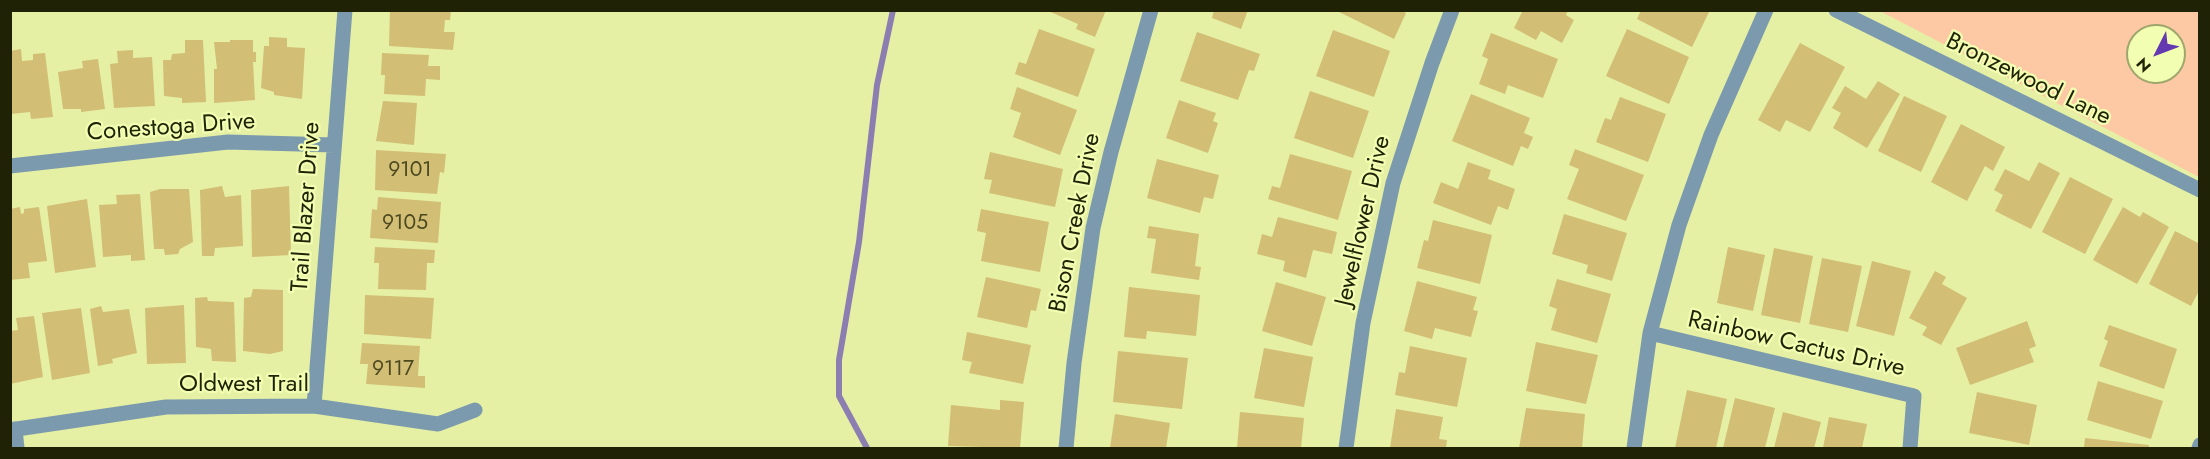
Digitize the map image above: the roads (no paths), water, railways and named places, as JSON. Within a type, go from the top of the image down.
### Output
[{"type":"street","name":"Trail Blazer Drive","points":[[314,406],[345,10]]},
{"type":"street","name":"Bison Creek Drive","points":[[1066,448],[1075,352],[1093,228],[1111,152],[1151,10]]},
{"type":"street","name":"Jewelflower Drive","points":[[1346,448],[1363,323],[1393,183],[1452,10]]},
{"type":"street","points":[[1634,448],[1650,333],[1676,235],[1697,173],[1766,10]]},
{"type":"street","name":"Bronzewood Lane","points":[[1836,10],[2199,190]]},
{"type":"street","name":"Conestoga Drive","points":[[10,166],[228,142],[334,145]]},
{"type":"street","name":"Rainbow Cactus Drive","points":[[1650,333],[1914,396],[1910,448]]},
{"type":"street","name":"Oldwest Trail","points":[[13,429],[165,407],[314,406],[438,424],[475,410]]},
{"type":"street","points":[[13,429],[17,448]]},
{"type":"waterway","points":[[867,448],[839,396],[839,360],[859,242],[877,85],[893,10]]}]
